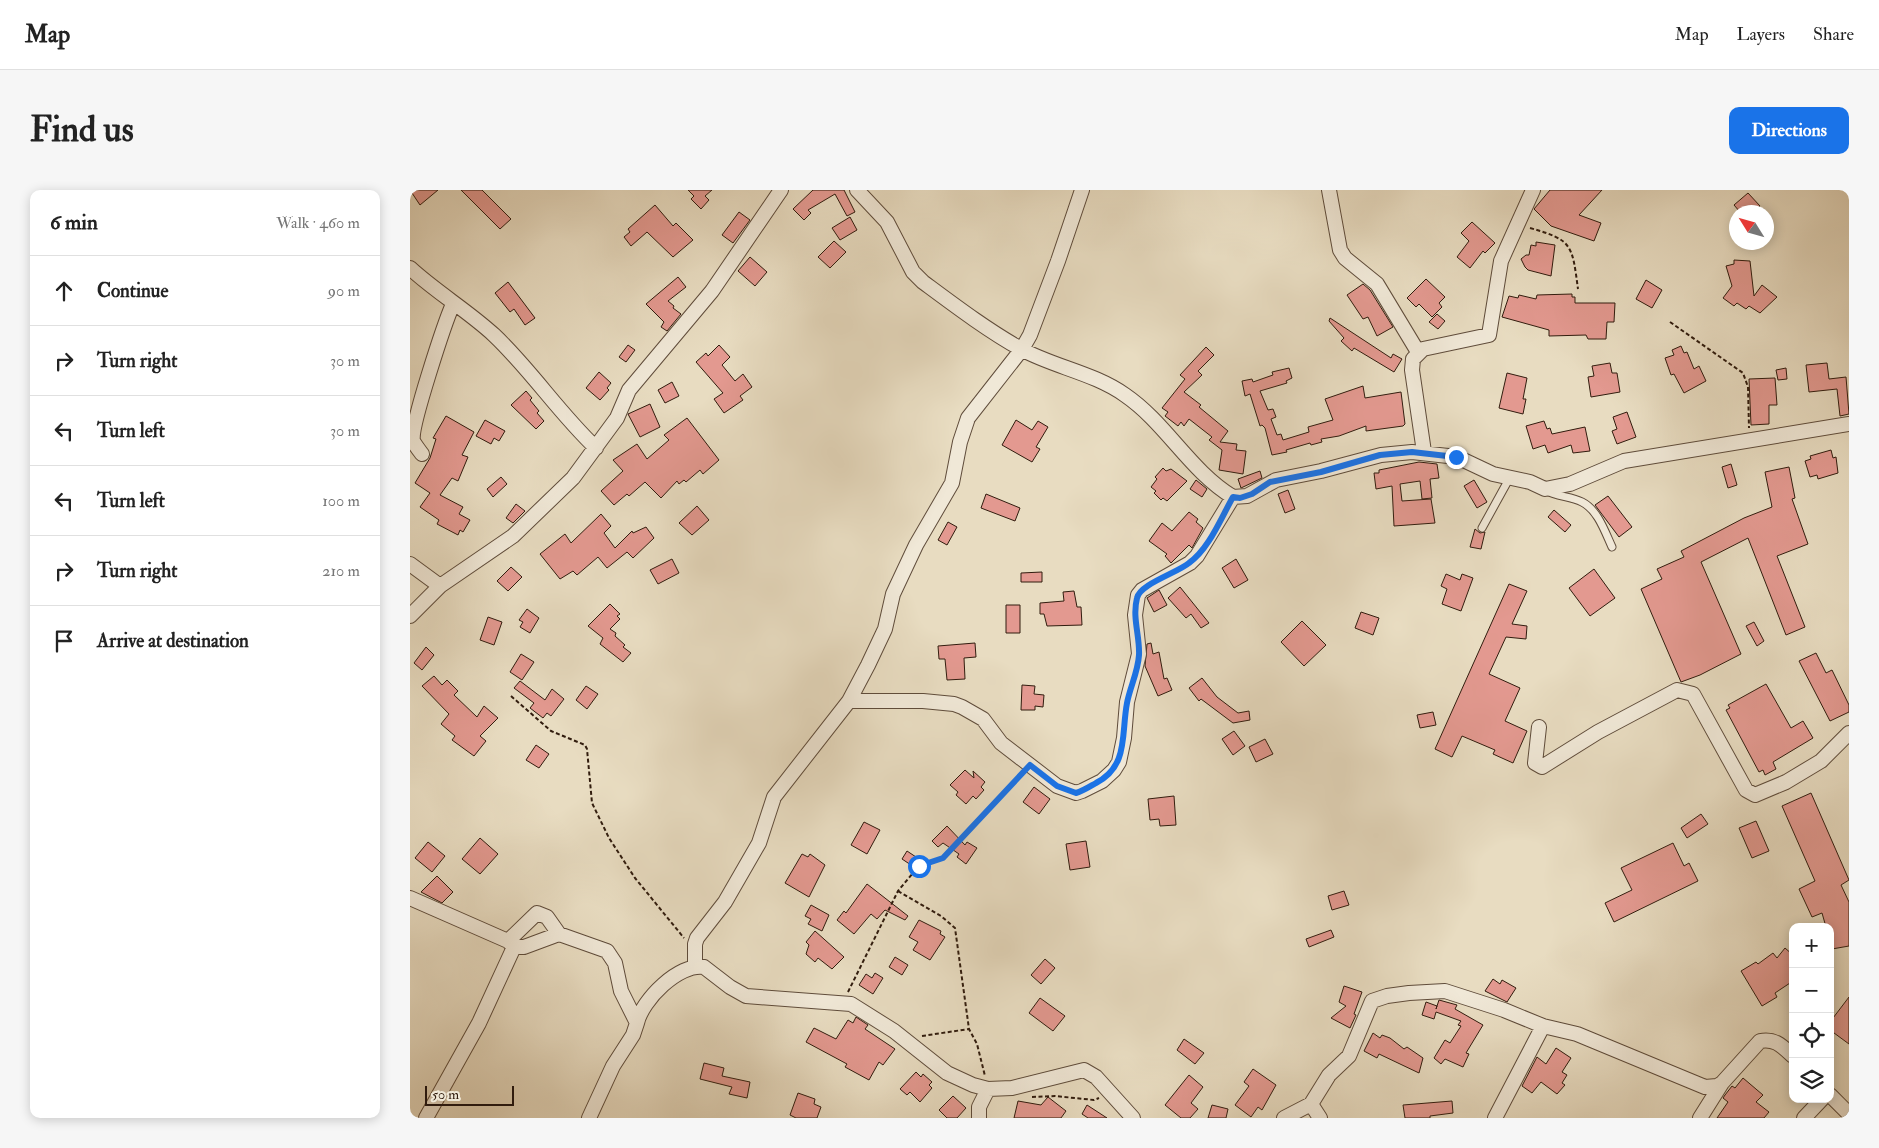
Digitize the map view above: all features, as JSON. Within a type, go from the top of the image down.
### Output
[{"type":"street","points":[[410,616],[440,586],[513,536],[573,478],[617,418],[630,390],[712,291],[781,190]]},
{"type":"street","points":[[857,190],[887,222],[913,272],[918,277],[939,294],[1022,349],[1096,379],[1125,395],[1156,422],[1203,473],[1233,497],[1240,498],[1252,494],[1270,482],[1321,472],[1380,455],[1424,452],[1456,457],[1493,474],[1530,482],[1545,490],[1570,484],[1624,461],[1849,424]]},
{"type":"street","points":[[588,1118],[613,1066],[633,1035],[642,1008],[658,990],[695,961],[697,938],[725,902],[759,843],[774,797],[849,701],[885,629],[893,594],[916,545],[952,483],[960,442],[968,418],[1022,349],[1030,335],[1082,190]]},
{"type":"street","points":[[1329,190],[1340,250],[1345,258],[1377,284],[1418,352]]},
{"type":"street","points":[[1424,452],[1412,370],[1413,358],[1418,352],[1433,346],[1489,335],[1501,261],[1533,190]]},
{"type":"street","points":[[410,268],[452,304],[500,341],[527,369],[575,428],[596,448]]},
{"type":"street","points":[[422,454],[413,441],[415,420],[443,325],[452,304]]},
{"type":"street","points":[[849,701],[923,701],[954,704],[982,719],[1001,743],[1057,786],[1076,793],[1102,781],[1114,770],[1119,762],[1123,746],[1127,702],[1139,654],[1135,616],[1138,595],[1142,590],[1175,572],[1197,556],[1233,497]]},
{"type":"street","points":[[410,564],[440,586]]},
{"type":"street","points":[[1539,727],[1535,763],[1542,767],[1606,728],[1678,690],[1686,691],[1694,694],[1746,790],[1755,795],[1786,782],[1821,761],[1849,733]]},
{"type":"street","points":[[410,898],[511,944],[524,947],[559,934],[598,946],[612,956],[621,991],[637,1023]]},
{"type":"street","points":[[426,1118],[479,1023],[511,944],[537,913],[548,917],[559,934]]},
{"type":"street","points":[[695,961],[707,968],[730,987],[746,996],[844,1002],[864,1010],[955,1078],[988,1089],[1012,1088],[1084,1070],[1096,1077],[1133,1118]]},
{"type":"street","points":[[1284,1118],[1310,1111],[1329,1075],[1349,1056],[1367,1010],[1375,1000],[1409,993],[1445,991],[1504,1010],[1543,1026],[1578,1034],[1705,1086],[1711,1087],[1722,1083]]},
{"type":"street","points":[[1495,1118],[1543,1026]]},
{"type":"street","points":[[1700,1118],[1722,1083],[1760,1041],[1766,1040],[1779,1043],[1789,1052]]},
{"type":"street","points":[[979,1118],[979,1107],[988,1089]]},
{"type":"street","points":[[1834,1099],[1849,1114]]},
{"type":"street","points":[[1804,1118],[1818,1103]]},
{"type":"street","points":[[1310,1111],[1320,1118]]},
{"type":"lane","points":[[1482,528],[1510,479]]},
{"type":"lane","points":[[1545,490],[1556,496],[1581,501],[1593,509],[1612,547]]},
{"type":"path","points":[[1518,224],[1556,236],[1566,244],[1574,258],[1578,288]]},
{"type":"path","points":[[1670,322],[1742,373],[1748,387],[1750,440]]},
{"type":"path","points":[[511,696],[551,731],[585,745],[588,749],[592,803],[609,838],[635,878],[682,933],[695,961]]},
{"type":"path","points":[[844,1002],[898,892],[919,866],[943,858],[1030,765]]},
{"type":"path","points":[[898,892],[941,916],[955,928],[969,1029],[977,1044],[988,1089]]},
{"type":"path","points":[[906,1041],[930,1033],[969,1029]]},
{"type":"path","points":[[1032,1097],[1055,1096],[1094,1100],[1111,1094]]},
{"type":"building","points":[[410,190],[438,190],[420,205]]},
{"type":"building","points":[[461,190],[482,190],[511,219],[500,229]]},
{"type":"building","points":[[688,190],[712,190],[705,196],[709,200],[701,209],[691,199],[694,196]]},
{"type":"building","points":[[813,190],[844,190],[855,212],[847,216],[835,194],[808,210],[811,213],[804,220],[793,209]]},
{"type":"building","points":[[1550,190],[1602,190],[1579,215],[1601,223],[1594,241],[1551,226],[1534,209]]},
{"type":"building","points":[[1748,193],[1759,205],[1734,205]]},
{"type":"building","points":[[655,205],[673,226],[676,223],[693,240],[673,257],[647,232],[631,246],[624,237],[630,232],[628,229]]},
{"type":"building","points":[[739,212],[750,220],[733,243],[722,235]]},
{"type":"building","points":[[850,217],[857,230],[840,240],[832,228]]},
{"type":"building","points":[[1472,222],[1495,243],[1485,253],[1483,251],[1470,268],[1457,257],[1469,241],[1461,233]]},
{"type":"building","points":[[834,241],[846,252],[830,268],[818,257]]},
{"type":"building","points":[[1536,242],[1555,245],[1551,276],[1528,270],[1521,259],[1529,255],[1531,245],[1536,246]]},
{"type":"building","points":[[750,257],[767,272],[755,286],[738,271]]},
{"type":"building","points":[[1734,260],[1750,261],[1754,296],[1762,285],[1777,297],[1760,313],[1749,306],[1746,309],[1737,303],[1734,306],[1723,298],[1732,286],[1726,266],[1734,264]]},
{"type":"building","points":[[678,277],[686,287],[668,301],[681,314],[667,331],[661,327],[664,322],[646,304]]},
{"type":"building","points":[[1426,279],[1445,297],[1439,303],[1442,307],[1432,317],[1419,304],[1416,307],[1407,298]]},
{"type":"building","points":[[1646,280],[1662,290],[1652,308],[1636,299]]},
{"type":"building","points":[[508,282],[535,318],[525,325],[514,309],[510,312],[495,293]]},
{"type":"building","points":[[1363,284],[1370,290],[1393,327],[1377,336],[1368,317],[1363,319],[1347,295]]},
{"type":"building","points":[[1572,294],[1572,297],[1575,297],[1575,303],[1615,303],[1614,322],[1607,322],[1606,339],[1588,339],[1586,335],[1549,336],[1549,330],[1502,317],[1509,296],[1518,298],[1519,295],[1536,299],[1537,295]]},
{"type":"building","points":[[1437,314],[1445,321],[1438,329],[1429,322]]},
{"type":"building","points":[[1330,318],[1391,358],[1393,354],[1402,359],[1394,372],[1354,348],[1352,351],[1341,341],[1344,338],[1329,321]]},
{"type":"building","points":[[628,345],[635,350],[626,362],[619,357]]},
{"type":"building","points":[[719,345],[730,357],[722,365],[735,381],[743,374],[752,387],[740,396],[743,400],[724,413],[714,399],[723,393],[696,362],[706,353],[708,356]]},
{"type":"building","points":[[1681,346],[1684,353],[1687,352],[1694,369],[1699,366],[1706,381],[1684,393],[1674,374],[1671,375],[1665,358],[1674,355],[1672,350]]},
{"type":"building","points":[[1206,347],[1214,355],[1198,371],[1202,375],[1184,392],[1201,405],[1199,407],[1228,431],[1220,442],[1237,444],[1236,450],[1246,451],[1243,474],[1219,470],[1222,450],[1209,440],[1212,437],[1189,419],[1184,426],[1181,422],[1178,426],[1165,416],[1168,412],[1162,408],[1185,379],[1180,375]]},
{"type":"building","points":[[1610,363],[1612,373],[1617,373],[1620,392],[1591,397],[1588,377],[1594,376],[1592,366]]},
{"type":"building","points":[[1827,363],[1829,379],[1846,377],[1849,414],[1840,416],[1837,389],[1809,392],[1806,365]]},
{"type":"building","points":[[1289,368],[1292,378],[1286,381],[1287,383],[1260,391],[1268,410],[1273,409],[1276,417],[1271,419],[1277,435],[1281,434],[1283,440],[1309,432],[1308,427],[1333,420],[1325,399],[1363,386],[1365,398],[1401,392],[1405,424],[1403,426],[1366,431],[1366,426],[1339,436],[1321,439],[1322,442],[1311,445],[1310,443],[1286,450],[1287,452],[1272,455],[1265,428],[1262,425],[1260,426],[1250,394],[1245,396],[1242,381],[1252,379],[1253,382],[1273,375],[1272,372]]},
{"type":"building","points":[[1786,368],[1787,379],[1778,380],[1776,370]]},
{"type":"building","points":[[599,372],[611,383],[607,388],[609,390],[600,400],[586,388]]},
{"type":"building","points":[[1507,373],[1527,378],[1523,399],[1526,399],[1523,414],[1499,408]]},
{"type":"building","points":[[1775,378],[1777,405],[1769,405],[1769,424],[1751,425],[1749,379]]},
{"type":"building","points":[[672,382],[679,396],[665,403],[658,390]]},
{"type":"building","points":[[526,391],[532,398],[530,400],[539,411],[537,413],[544,421],[536,429],[511,405]]},
{"type":"building","points":[[650,404],[660,427],[640,437],[628,414]]},
{"type":"building","points":[[1627,412],[1636,437],[1617,444],[1612,431],[1617,429],[1613,417]]},
{"type":"building","points":[[446,416],[474,432],[462,455],[468,457],[458,481],[452,478],[440,495],[463,507],[459,514],[470,520],[463,532],[460,530],[458,535],[437,524],[439,520],[420,507],[430,493],[415,483],[430,458],[436,439],[433,438]]},
{"type":"building","points":[[687,418],[719,460],[703,474],[700,470],[686,482],[684,480],[679,484],[677,481],[661,498],[645,482],[629,496],[627,494],[614,505],[601,491],[623,471],[613,460],[637,444],[647,459],[669,440],[664,435]]},
{"type":"building","points":[[485,420],[505,431],[499,441],[494,438],[491,444],[476,436]]},
{"type":"building","points":[[1016,420],[1032,430],[1038,421],[1048,427],[1036,447],[1040,449],[1032,462],[1002,445]]},
{"type":"building","points":[[1544,421],[1547,429],[1550,428],[1552,434],[1585,427],[1590,451],[1573,453],[1571,445],[1548,453],[1545,445],[1533,449],[1526,426]]},
{"type":"building","points":[[1831,450],[1833,458],[1836,457],[1838,473],[1818,479],[1817,475],[1810,477],[1805,461],[1811,459],[1810,456]]},
{"type":"building","points":[[1419,462],[1437,464],[1439,478],[1430,479],[1432,498],[1422,499],[1420,481],[1400,484],[1402,501],[1431,499],[1435,523],[1394,526],[1392,486],[1376,489],[1374,473],[1379,473],[1379,470]]},
{"type":"building","points":[[1731,464],[1737,485],[1728,488],[1722,467]]},
{"type":"building","points":[[1789,467],[1795,498],[1792,499],[1808,544],[1777,556],[1805,627],[1786,635],[1748,538],[1701,562],[1741,654],[1700,675],[1681,682],[1641,589],[1662,579],[1657,569],[1684,557],[1681,551],[1744,518],[1772,507],[1765,472]]},
{"type":"building","points":[[1163,468],[1166,471],[1171,469],[1187,481],[1167,501],[1163,498],[1161,500],[1154,493],[1156,491],[1151,487],[1157,479],[1155,477]]},
{"type":"building","points":[[1260,471],[1262,478],[1241,488],[1238,479]]},
{"type":"building","points":[[501,477],[507,484],[493,497],[487,489]]},
{"type":"building","points":[[1196,480],[1207,489],[1202,497],[1190,489]]},
{"type":"building","points":[[1474,480],[1487,502],[1477,508],[1464,486]]},
{"type":"building","points":[[1288,490],[1295,509],[1285,513],[1278,494]]},
{"type":"building","points":[[986,494],[1020,508],[1015,521],[981,508]]},
{"type":"building","points":[[1608,496],[1632,527],[1619,537],[1595,505]]},
{"type":"building","points":[[516,504],[525,511],[513,523],[506,518]]},
{"type":"building","points":[[697,506],[709,520],[692,535],[679,523]]},
{"type":"building","points":[[1554,510],[1571,525],[1565,532],[1548,517]]},
{"type":"building","points":[[1189,512],[1198,519],[1196,522],[1203,528],[1192,548],[1189,545],[1171,563],[1165,556],[1167,554],[1149,541],[1162,523],[1172,531]]},
{"type":"building","points":[[601,514],[611,526],[604,533],[615,548],[632,531],[633,533],[646,527],[654,538],[633,558],[627,552],[607,568],[598,557],[577,575],[573,571],[560,579],[540,554],[565,534],[571,543]]},
{"type":"building","points":[[948,522],[957,527],[947,545],[938,540]]},
{"type":"building","points":[[1475,529],[1480,533],[1485,532],[1481,549],[1470,547]]},
{"type":"building","points":[[672,559],[679,573],[658,584],[650,570]]},
{"type":"building","points":[[1236,559],[1248,580],[1234,588],[1222,568]]},
{"type":"building","points":[[511,567],[522,577],[508,591],[497,581]]},
{"type":"building","points":[[1594,569],[1615,598],[1590,616],[1569,588]]},
{"type":"building","points":[[1042,572],[1042,582],[1021,582],[1021,573]]},
{"type":"building","points":[[1446,574],[1460,580],[1462,574],[1473,578],[1461,611],[1442,604],[1447,589],[1441,586]]},
{"type":"building","points":[[1509,584],[1527,591],[1512,624],[1527,626],[1526,639],[1506,637],[1489,674],[1520,688],[1505,721],[1527,731],[1513,763],[1493,754],[1495,750],[1462,736],[1452,757],[1435,749]]},
{"type":"building","points":[[1180,587],[1209,623],[1201,628],[1191,614],[1186,618],[1168,598]]},
{"type":"building","points":[[1159,590],[1167,605],[1154,612],[1147,598]]},
{"type":"building","points":[[1074,591],[1077,607],[1081,607],[1082,625],[1047,626],[1044,614],[1040,614],[1040,603],[1064,601],[1063,592]]},
{"type":"building","points":[[610,604],[620,614],[617,616],[620,619],[610,629],[616,633],[615,636],[625,645],[623,647],[631,653],[623,662],[600,644],[603,638],[588,626]]},
{"type":"building","points":[[1006,605],[1020,605],[1020,633],[1006,633]]},
{"type":"building","points":[[527,609],[539,618],[530,633],[520,627],[523,622],[519,620]]},
{"type":"building","points":[[1361,612],[1379,618],[1373,635],[1355,628]]},
{"type":"building","points":[[488,617],[502,622],[494,645],[480,640]]},
{"type":"building","points":[[1302,621],[1326,645],[1304,666],[1281,642]]},
{"type":"building","points":[[1754,622],[1764,641],[1757,646],[1746,626]]},
{"type":"building","points":[[975,643],[976,657],[964,658],[965,679],[947,680],[945,659],[939,659],[938,646]]},
{"type":"building","points":[[1151,643],[1153,654],[1159,652],[1164,679],[1167,678],[1172,690],[1158,696],[1145,666],[1147,644]]},
{"type":"building","points":[[426,647],[434,655],[422,670],[414,663]]},
{"type":"building","points":[[1816,653],[1826,673],[1832,670],[1849,705],[1849,712],[1830,721],[1799,661]]},
{"type":"building","points":[[521,654],[534,662],[522,680],[510,672]]},
{"type":"building","points":[[434,676],[442,685],[447,680],[458,691],[454,695],[477,717],[484,706],[498,718],[480,736],[486,741],[474,756],[452,740],[455,736],[441,724],[449,714],[422,686]]},
{"type":"building","points":[[1202,678],[1217,697],[1238,713],[1249,711],[1250,720],[1233,723],[1201,699],[1199,701],[1189,688]]},
{"type":"building","points":[[520,681],[545,700],[552,689],[564,699],[551,716],[547,713],[543,718],[530,708],[534,703],[514,688]]},
{"type":"building","points":[[1766,684],[1791,728],[1803,721],[1813,738],[1773,762],[1776,769],[1765,775],[1763,770],[1759,772],[1726,710],[1730,708],[1728,705]]},
{"type":"building","points":[[1022,685],[1035,686],[1034,694],[1044,695],[1043,707],[1035,706],[1035,710],[1021,710]]},
{"type":"building","points":[[586,686],[598,694],[587,709],[576,700]]},
{"type":"building","points":[[1433,712],[1436,725],[1420,728],[1417,715]]},
{"type":"building","points":[[1234,731],[1245,746],[1233,755],[1222,739]]},
{"type":"building","points":[[1265,739],[1273,754],[1256,762],[1249,747]]},
{"type":"building","points":[[536,745],[549,754],[539,768],[526,760]]},
{"type":"building","points":[[965,770],[974,778],[973,771],[985,782],[981,787],[984,790],[976,799],[973,796],[966,804],[956,795],[958,792],[950,785]]},
{"type":"building","points":[[1034,787],[1050,799],[1039,814],[1023,802]]},
{"type":"building","points":[[1811,793],[1849,880],[1841,885],[1849,902],[1849,946],[1834,949],[1834,923],[1825,923],[1822,913],[1812,917],[1799,889],[1815,881],[1782,806]]},
{"type":"building","points":[[1174,796],[1176,825],[1160,826],[1159,819],[1150,820],[1148,799]]},
{"type":"building","points":[[1701,814],[1708,824],[1687,838],[1681,828]]},
{"type":"building","points":[[1756,821],[1769,851],[1752,858],[1739,828]]},
{"type":"building","points":[[864,822],[880,830],[867,854],[851,845]]},
{"type":"building","points":[[947,826],[965,845],[967,842],[977,848],[966,864],[957,857],[959,854],[943,843],[938,847],[932,841]]},
{"type":"building","points":[[480,838],[498,854],[480,874],[462,859]]},
{"type":"building","points":[[1086,841],[1090,867],[1070,870],[1066,844]]},
{"type":"building","points":[[428,842],[445,856],[432,872],[415,858]]},
{"type":"building","points":[[1673,843],[1684,866],[1689,863],[1698,881],[1614,922],[1605,903],[1632,890],[1621,868]]},
{"type":"building","points":[[907,851],[916,857],[911,865],[902,859]]},
{"type":"building","points":[[802,854],[808,857],[810,854],[825,865],[809,897],[785,883]]},
{"type":"building","points":[[437,876],[453,892],[442,903],[421,892]]},
{"type":"building","points":[[867,884],[908,916],[905,920],[885,910],[877,919],[871,914],[854,934],[837,920],[844,911],[846,913]]},
{"type":"building","points":[[1344,891],[1349,905],[1332,910],[1328,896]]},
{"type":"building","points":[[811,905],[829,915],[822,931],[808,924],[811,919],[805,916]]},
{"type":"building","points":[[919,920],[941,931],[940,934],[945,937],[930,960],[913,950],[918,942],[909,937]]},
{"type":"building","points":[[1331,930],[1334,937],[1309,947],[1306,939]]},
{"type":"building","points":[[815,931],[844,957],[832,969],[818,958],[815,962],[806,954],[809,945],[806,942]]},
{"type":"building","points":[[1785,948],[1789,952],[1789,984],[1775,993],[1777,997],[1762,1006],[1741,971],[1756,962],[1758,964],[1773,953],[1777,958]]},
{"type":"building","points":[[895,957],[908,965],[902,975],[889,967]]},
{"type":"building","points":[[1045,959],[1055,968],[1041,984],[1031,975]]},
{"type":"building","points":[[875,973],[883,978],[873,994],[859,985],[866,974],[872,978]]},
{"type":"building","points":[[1493,979],[1500,984],[1502,980],[1516,988],[1507,1002],[1485,991]]},
{"type":"building","points":[[1344,986],[1362,992],[1354,1014],[1356,1015],[1350,1028],[1331,1018],[1346,1006],[1339,1002]]},
{"type":"building","points":[[1849,997],[1849,1044],[1834,1033],[1834,1017]]},
{"type":"building","points":[[1040,998],[1065,1016],[1053,1031],[1029,1013]]},
{"type":"building","points":[[1439,1000],[1457,1005],[1455,1009],[1483,1025],[1466,1053],[1469,1054],[1463,1067],[1445,1059],[1441,1064],[1434,1058],[1445,1040],[1450,1043],[1461,1026],[1458,1025],[1461,1021],[1436,1012],[1434,1019],[1422,1015],[1426,1002],[1437,1006]]},
{"type":"building","points":[[856,1017],[868,1025],[865,1029],[895,1049],[883,1065],[879,1062],[869,1080],[845,1067],[847,1064],[806,1042],[814,1028],[836,1039],[848,1020],[853,1023]]},
{"type":"building","points":[[1373,1033],[1380,1038],[1382,1035],[1390,1038],[1404,1049],[1407,1047],[1423,1058],[1419,1073],[1379,1054],[1377,1058],[1364,1051]]},
{"type":"building","points":[[1184,1039],[1204,1053],[1195,1064],[1177,1050]]},
{"type":"building","points":[[1556,1048],[1571,1058],[1562,1072],[1567,1075],[1562,1083],[1565,1085],[1557,1094],[1541,1082],[1532,1093],[1522,1086],[1537,1057],[1546,1064]]},
{"type":"building","points":[[704,1063],[724,1068],[722,1076],[750,1082],[747,1098],[729,1094],[732,1087],[700,1079]]},
{"type":"building","points":[[1253,1069],[1276,1085],[1262,1110],[1258,1107],[1251,1117],[1235,1105],[1249,1086],[1244,1082]]},
{"type":"building","points":[[916,1072],[921,1077],[923,1074],[932,1082],[929,1085],[932,1088],[920,1102],[910,1092],[907,1095],[900,1089]]},
{"type":"building","points":[[1189,1075],[1203,1087],[1191,1103],[1198,1109],[1190,1118],[1181,1118],[1165,1105]]},
{"type":"building","points":[[1743,1078],[1763,1095],[1756,1102],[1769,1112],[1764,1118],[1717,1118],[1728,1102],[1723,1098],[1732,1086],[1735,1088]]},
{"type":"building","points":[[798,1093],[815,1099],[814,1104],[821,1107],[817,1118],[796,1118],[790,1115]]},
{"type":"building","points":[[953,1096],[966,1108],[957,1118],[947,1118],[939,1110]]},
{"type":"building","points":[[1048,1097],[1066,1111],[1061,1118],[1014,1118],[1018,1101],[1041,1105]]},
{"type":"building","points":[[1452,1101],[1453,1113],[1430,1116],[1430,1118],[1405,1118],[1403,1105]]},
{"type":"building","points":[[1087,1105],[1107,1118],[1088,1118],[1082,1114]]},
{"type":"building","points":[[1212,1105],[1228,1109],[1226,1118],[1208,1118]]},
{"type":"route","points":[[919,866],[943,858],[1030,765],[1057,786],[1076,793],[1102,781],[1114,770],[1119,762],[1124,738],[1127,702],[1139,654],[1135,616],[1135,604],[1138,595],[1150,585],[1190,563],[1197,556],[1233,497],[1240,498],[1252,494],[1270,482],[1321,472],[1380,455],[1424,452],[1456,457]]}]
